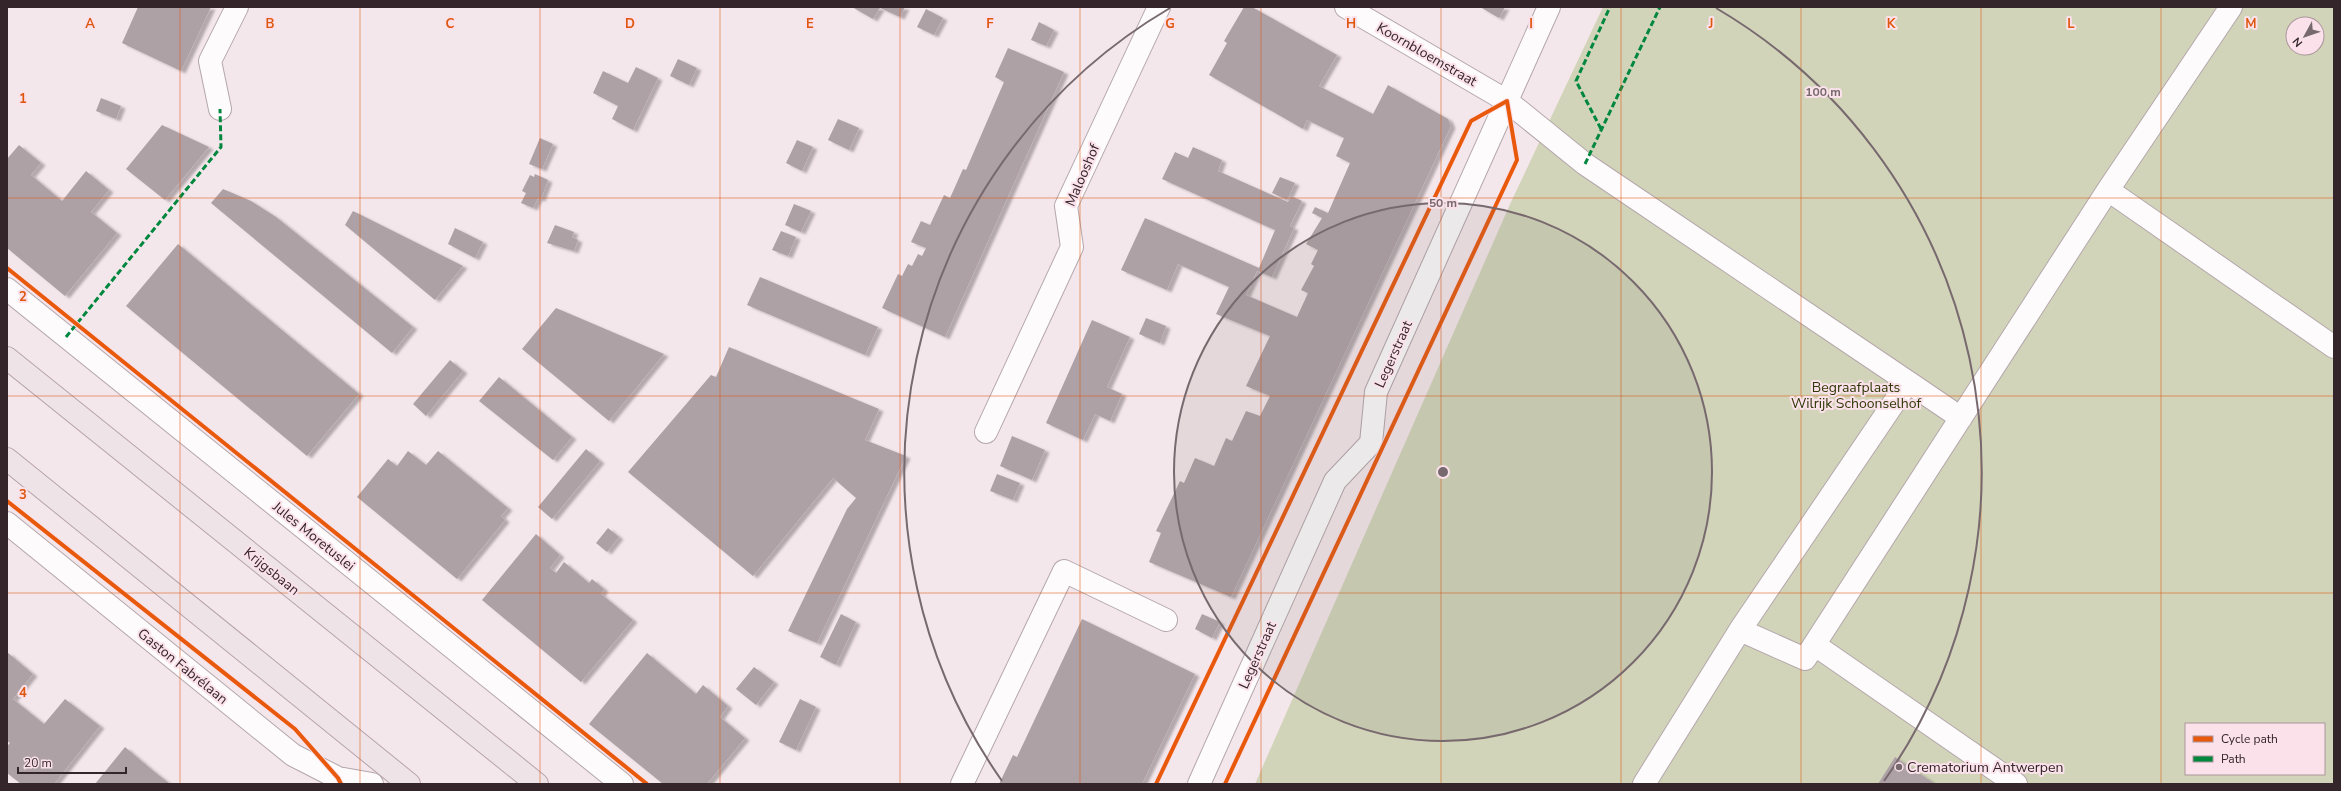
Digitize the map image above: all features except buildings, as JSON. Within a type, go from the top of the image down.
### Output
[{"type":"main road","name":"Krijgsbaan","points":[[7,358],[537,784]]},
{"type":"main road","points":[[7,459],[409,784]]},
{"type":"street","points":[[220,109],[210,61],[237,7]]},
{"type":"street","name":"Malooshof","points":[[986,432],[1072,247],[1066,206],[1159,7]]},
{"type":"street","name":"Koornbloemstraat","points":[[1346,7],[1508,101],[1585,164],[1962,418]]},
{"type":"street","name":"Legerstraat","points":[[1199,784],[1335,481],[1370,443],[1376,392],[1549,7]]},
{"type":"street","points":[[1740,630],[1805,659],[2108,190],[2231,7]]},
{"type":"street","points":[[2108,190],[2334,347]]},
{"type":"street","name":"Jules Moretuslei","points":[[7,289],[622,784]]},
{"type":"street","points":[[1644,784],[1740,630],[1908,382]]},
{"type":"street","name":"Gaston Fabrélaan","points":[[7,523],[292,755],[338,778],[372,784]]},
{"type":"street","points":[[962,784],[1064,571],[1166,620]]},
{"type":"street","points":[[1815,645],[2016,784]]},
{"type":"green space","name":"Begraafplaats Wilrijk Schoonselhof","points":[[1603,7],[2334,7],[2334,784],[1255,784],[1511,202]]},
{"type":"marked path","points":[[1601,129],[1576,81],[1610,7]]},
{"type":"marked path","points":[[1585,164],[1660,7]]},
{"type":"marked path","points":[[66,337],[221,147],[220,109]]},
{"type":"cycle path","points":[[1156,784],[1471,121],[1507,101],[1517,160],[1225,784]]},
{"type":"cycle path","points":[[7,268],[647,784]]},
{"type":"cycle path","points":[[7,501],[295,729],[338,778],[341,784]]},
{"type":"place","name":"Crematorium Antwerpen","points":[[1899,767]]}]
